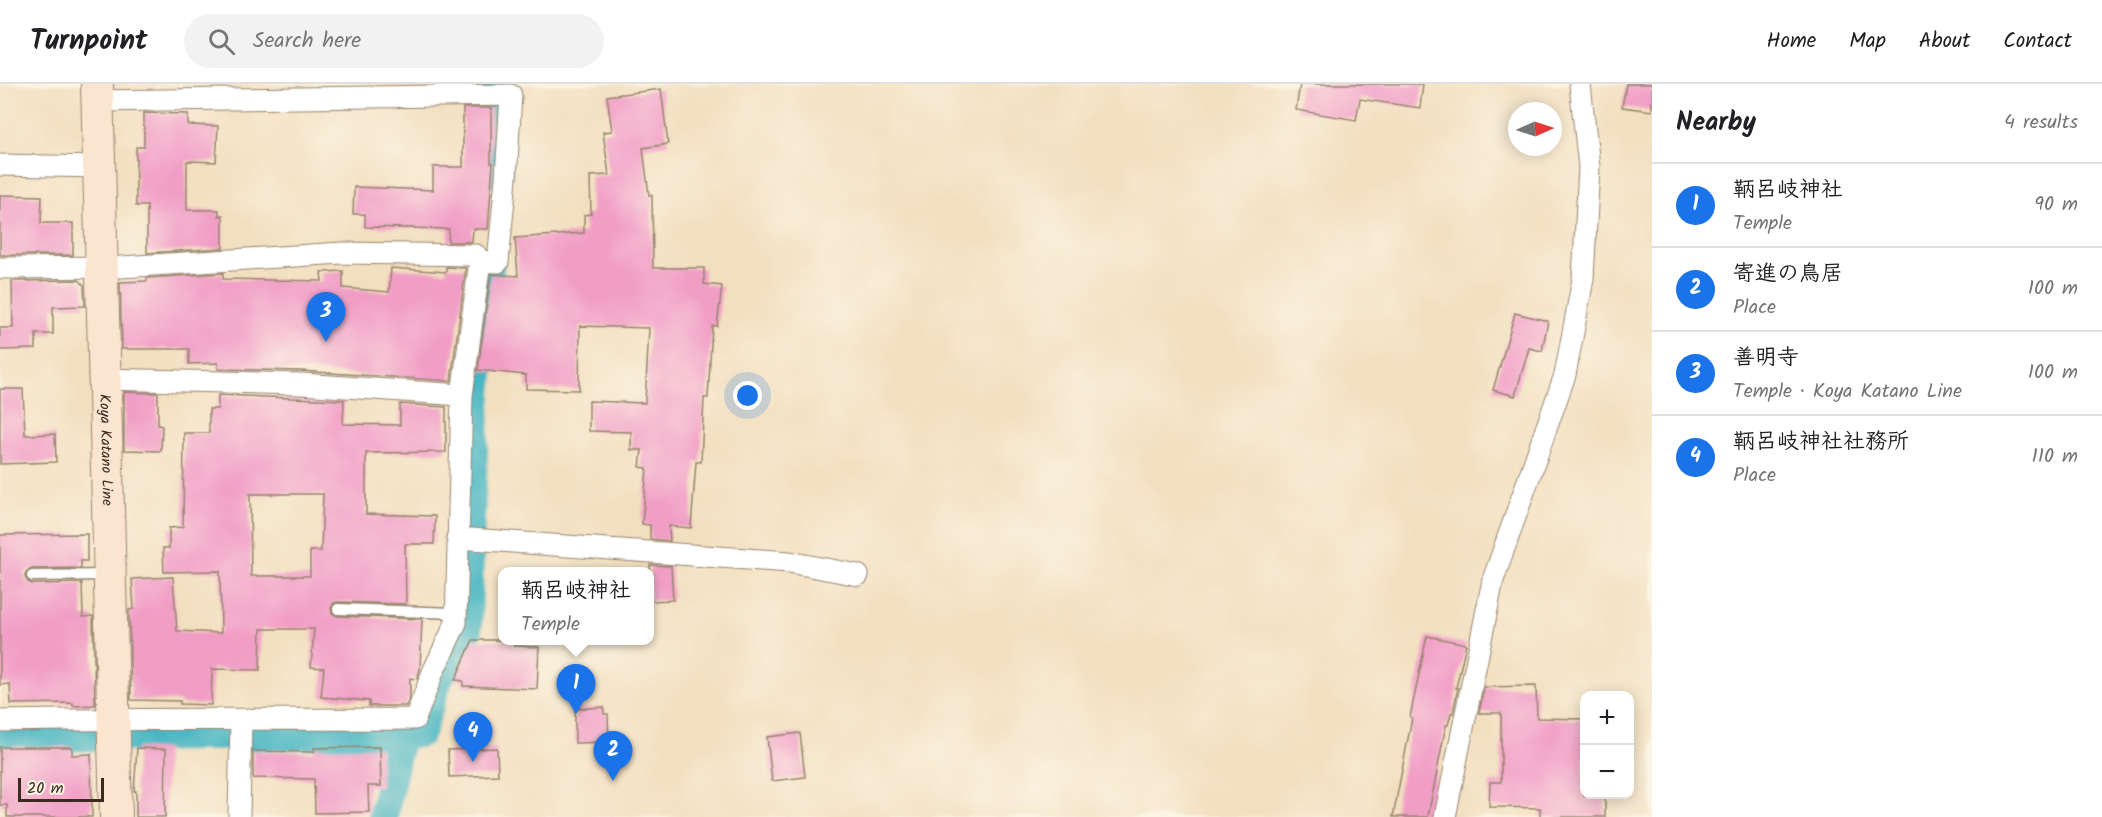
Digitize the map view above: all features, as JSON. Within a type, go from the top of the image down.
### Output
[{"type":"main road","name":"Koya Katano Line","points":[[97,93],[116,817]]},
{"type":"street","points":[[1445,817],[1493,580],[1565,375],[1583,279],[1589,167],[1580,84]]},
{"type":"street","points":[[0,268],[121,267],[342,253],[476,255],[487,261],[498,262],[511,95],[97,93]]},
{"type":"street","points":[[0,165],[98,167]]},
{"type":"street","points":[[0,721],[113,734],[241,721],[415,719],[433,672],[456,623],[462,395],[487,261]]},
{"type":"street","points":[[103,379],[301,384],[462,395]]},
{"type":"street","points":[[457,538],[789,562],[858,575]]},
{"type":"street","points":[[239,817],[241,721]]},
{"type":"lane","points":[[32,576],[109,575]]},
{"type":"lane","points":[[338,609],[456,612]]},
{"type":"building","points":[[1300,84],[1423,84],[1420,108],[1360,99],[1356,120],[1296,110]]},
{"type":"building","points":[[1626,84],[1652,84],[1652,111],[1622,107]]},
{"type":"building","points":[[661,89],[668,144],[643,148],[649,195],[652,195],[653,268],[704,268],[704,284],[722,286],[717,326],[712,326],[708,398],[704,398],[701,462],[696,462],[691,528],[669,526],[670,541],[650,539],[650,525],[642,524],[647,468],[640,467],[642,450],[631,450],[631,432],[589,431],[589,401],[645,403],[649,328],[580,326],[579,390],[526,389],[526,375],[478,370],[491,274],[518,276],[515,238],[584,233],[584,215],[591,214],[590,176],[609,175],[603,132],[612,131],[607,96]]},
{"type":"building","points":[[463,108],[491,108],[491,163],[493,163],[488,229],[473,229],[472,242],[448,242],[449,229],[365,227],[365,214],[353,214],[354,187],[433,190],[433,167],[463,167]]},
{"type":"building","points":[[144,113],[188,114],[188,125],[218,126],[216,162],[187,161],[187,210],[219,210],[219,216],[223,215],[223,248],[147,253],[147,206],[136,206],[136,147],[144,147]]},
{"type":"building","points":[[0,195],[42,196],[41,223],[73,223],[73,255],[0,255]]},
{"type":"building","points":[[446,267],[466,268],[451,381],[301,371],[218,369],[218,363],[189,364],[189,349],[122,349],[120,282],[223,273],[223,279],[322,281],[321,272],[343,271],[343,288],[389,292],[391,268],[446,272]]},
{"type":"building","points":[[79,280],[84,285],[85,306],[53,307],[53,334],[36,334],[36,349],[0,350],[0,328],[13,328],[12,281]]},
{"type":"building","points":[[1515,313],[1548,321],[1542,351],[1529,348],[1515,396],[1493,390]]},
{"type":"building","points":[[0,389],[23,389],[25,435],[55,434],[56,462],[0,464]]},
{"type":"building","points":[[124,392],[158,393],[158,425],[162,426],[161,451],[124,450]]},
{"type":"building","points":[[218,395],[344,400],[343,424],[400,425],[400,404],[446,407],[446,452],[366,453],[366,514],[435,516],[434,544],[405,544],[406,604],[338,602],[334,603],[331,608],[332,613],[338,616],[422,619],[420,670],[417,679],[410,678],[410,698],[406,706],[369,706],[369,701],[321,697],[324,668],[311,667],[314,629],[261,629],[260,670],[212,669],[211,705],[180,704],[180,701],[131,700],[129,610],[134,609],[132,579],[173,577],[177,631],[221,633],[220,571],[164,572],[163,548],[169,548],[169,528],[183,527],[184,433],[209,433],[209,409],[218,409]],"holes":[[[250,494],[323,494],[321,551],[310,551],[310,576],[251,576]]]},
{"type":"building","points":[[87,534],[87,561],[81,561],[81,568],[31,569],[26,572],[25,577],[32,584],[82,583],[83,617],[93,616],[95,705],[11,704],[10,684],[0,685],[0,535]]},
{"type":"building","points":[[650,565],[671,566],[673,600],[654,601],[654,567]]},
{"type":"building","points":[[1427,636],[1466,644],[1456,688],[1458,688],[1453,713],[1446,725],[1428,817],[1393,817],[1412,718],[1410,717]]},
{"type":"building","points":[[473,640],[498,640],[498,645],[539,647],[537,689],[463,686],[463,681],[455,680]]},
{"type":"building","points":[[1536,686],[1537,718],[1580,719],[1580,799],[1605,799],[1605,817],[1540,817],[1540,808],[1489,807],[1490,782],[1501,782],[1501,713],[1479,713],[1484,687]]},
{"type":"building","points":[[604,707],[604,714],[608,714],[609,742],[575,743],[575,709]]},
{"type":"building","points":[[800,733],[805,777],[772,781],[767,737]]},
{"type":"building","points":[[0,747],[72,747],[72,755],[91,754],[92,817],[7,817],[7,805],[0,805]]},
{"type":"building","points":[[380,747],[381,786],[368,786],[369,812],[315,813],[314,779],[253,778],[253,751],[314,752],[314,748]]},
{"type":"building","points":[[137,748],[166,749],[165,817],[136,817],[136,791],[134,791]]},
{"type":"building","points":[[497,748],[498,775],[449,777],[448,750]]},
{"type":"waterway","points":[[494,84],[498,113],[498,174]]},
{"type":"waterway","points":[[0,736],[127,737],[420,733],[439,676],[467,631],[475,415],[490,260]]},
{"type":"waterway","points":[[383,817],[400,735]]},
{"type":"place","name":"善明寺","points":[[326,342]]},
{"type":"place","name":"鞆呂岐神社","points":[[576,714]]},
{"type":"place","name":"鞆呂岐神社社務所","points":[[473,762]]},
{"type":"place","name":"寄進の鳥居","points":[[613,781]]}]
